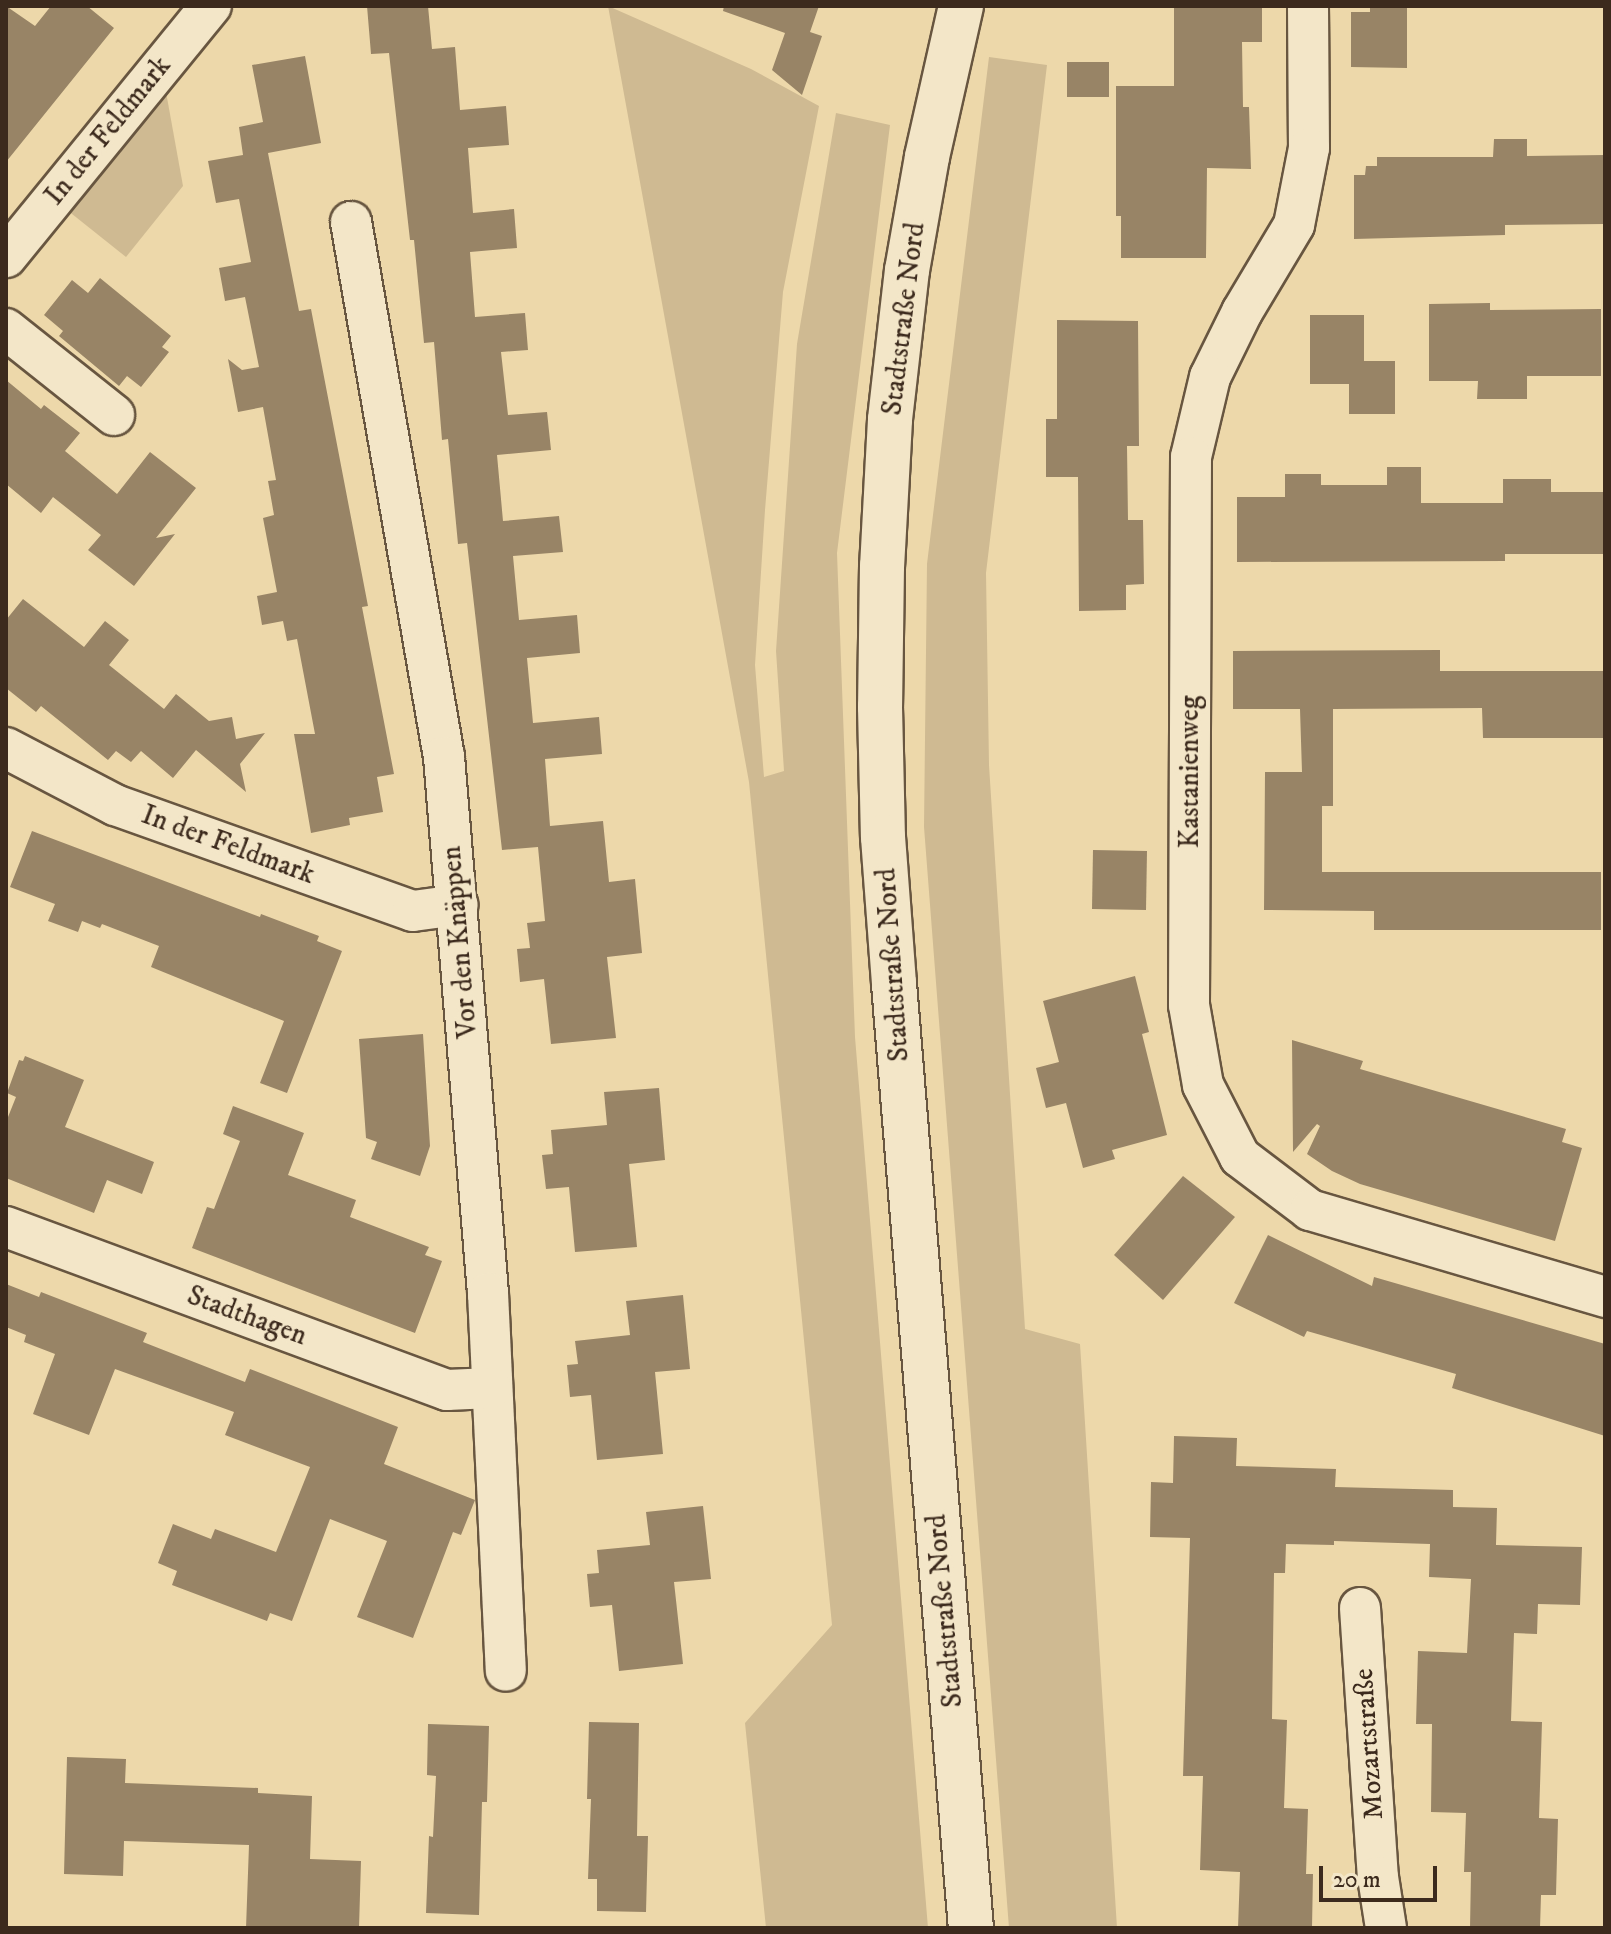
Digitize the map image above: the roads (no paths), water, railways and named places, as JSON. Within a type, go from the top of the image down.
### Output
[{"type":"main road","name":"Stadtstraße Nord","points":[[961,6],[927,157],[907,270],[890,420],[882,566],[880,707],[883,837],[971,1928]]},
{"type":"street","name":"In der Feldmark","points":[[6,257],[211,6]]},
{"type":"street","name":"Kastanienweg","points":[[1308,6],[1309,148],[1294,225],[1242,312],[1210,377],[1191,457],[1189,1005],[1203,1085],[1240,1157],[1310,1210],[1605,1297]]},
{"type":"street","name":"Vor den Knäppen","points":[[351,222],[444,757],[488,1293],[506,1671]]},
{"type":"street","points":[[6,329],[114,415]]},
{"type":"street","name":"In der Feldmark","points":[[6,748],[115,805],[398,906],[413,911],[458,905]]},
{"type":"street","name":"Stadthagen","points":[[6,1227],[447,1390],[491,1388]]},
{"type":"street","name":"Mozartstraße","points":[[1360,1608],[1378,1877],[1386,1928]]}]
